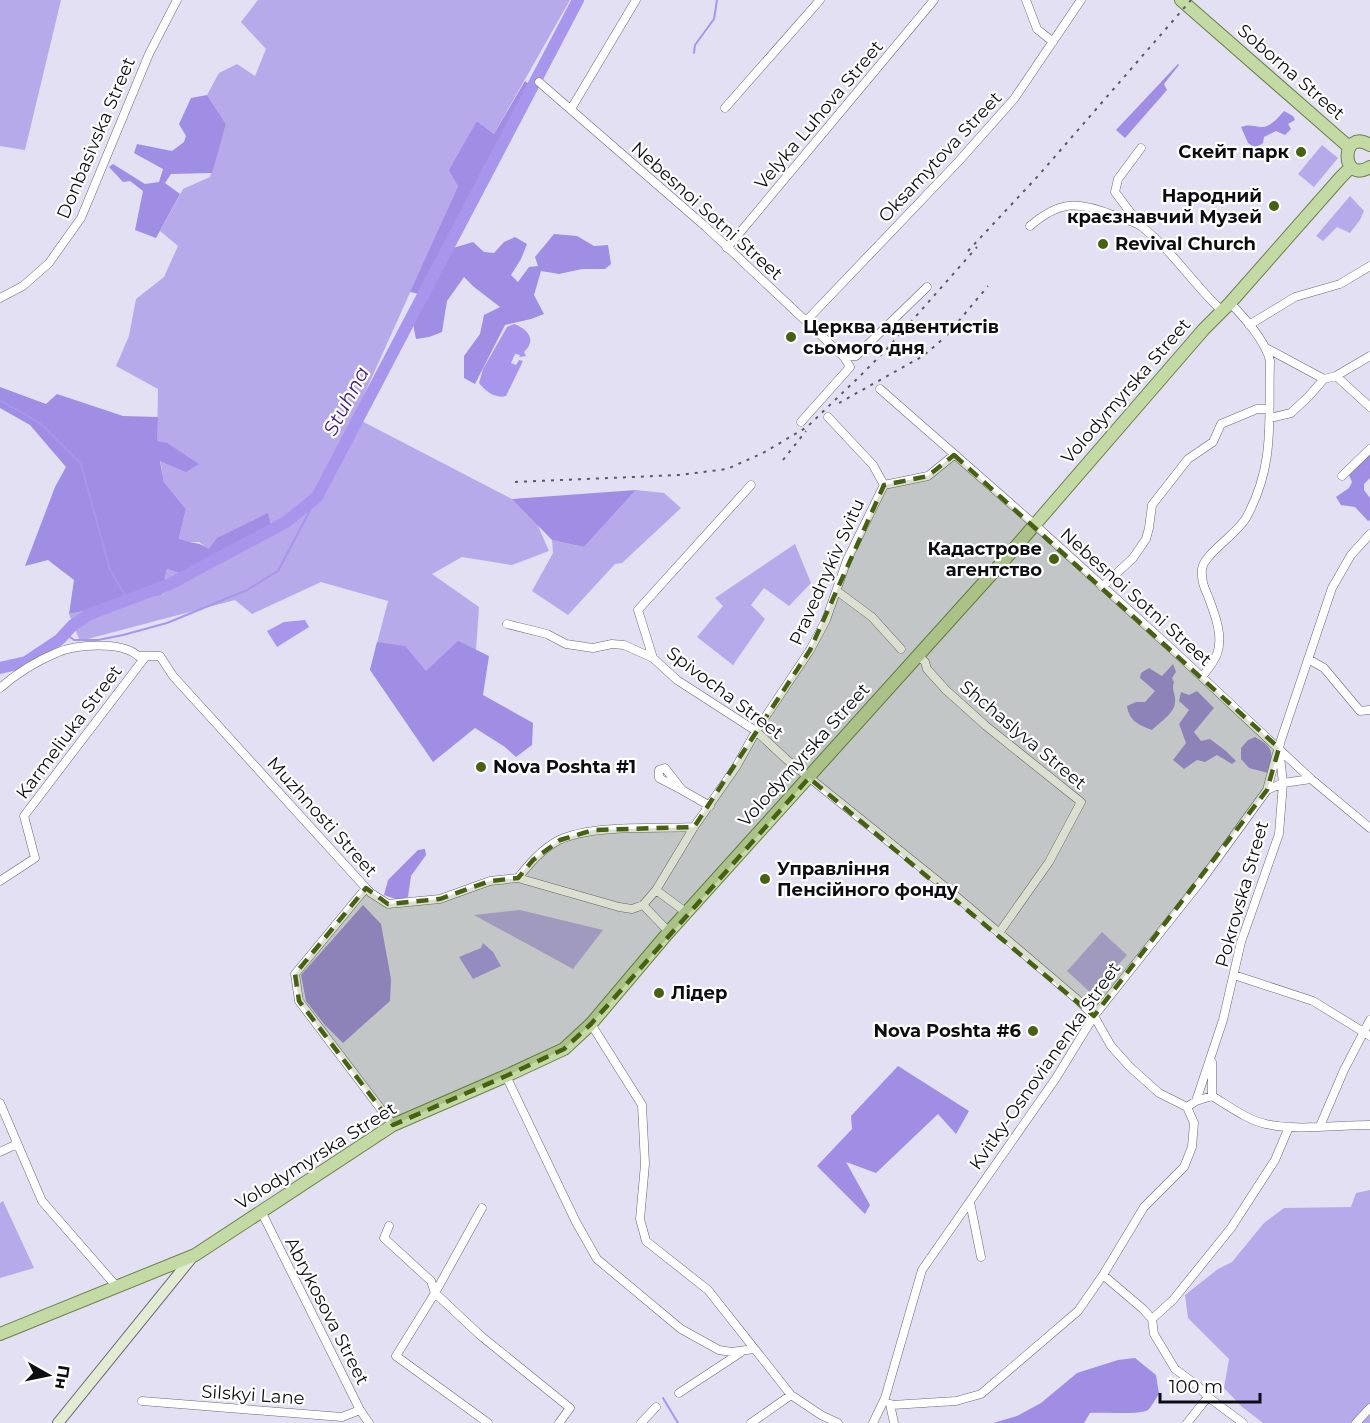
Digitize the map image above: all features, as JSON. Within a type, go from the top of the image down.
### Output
[{"type":"main road","name":"Soborna Street","points":[[1182,0],[1349,147]]},
{"type":"main road","points":[[1370,145],[1357,142],[1349,147],[1346,157],[1351,167],[1362,170],[1370,167]]},
{"type":"main road","name":"Volodymyrska Street","points":[[0,1334],[195,1255],[393,1125],[564,1049],[591,1024],[669,932],[1035,525],[1122,422],[1351,167]]},
{"type":"street","name":"Donbasivska Street","points":[[1,296],[23,286],[49,264],[81,218],[149,54],[177,0]]},
{"type":"street","points":[[571,109],[636,0]]},
{"type":"street","points":[[725,108],[820,0]]},
{"type":"street","name":"Velyka Luhova Street","points":[[727,248],[934,0]]},
{"type":"street","points":[[1026,0],[1036,29],[1053,42]]},
{"type":"street","name":"Oksamytova Street","points":[[806,321],[958,162],[1014,99],[1081,0]]},
{"type":"street","name":"Nebesnoi Sotni Street","points":[[539,82],[706,227],[844,357],[850,366],[801,422]]},
{"type":"street","points":[[1142,148],[1118,179],[1115,192],[1140,225],[1226,307],[1240,312],[1268,349],[1324,379]]},
{"type":"street","points":[[1030,226],[1058,207],[1071,206],[1090,207],[1140,225]]},
{"type":"street","points":[[1249,325],[1295,297],[1340,284],[1370,266]]},
{"type":"street","points":[[844,357],[856,356],[927,287]]},
{"type":"street","points":[[1202,677],[1218,652],[1219,642],[1217,624],[1202,584],[1203,566],[1206,558],[1238,530],[1262,483],[1268,461],[1270,361],[1268,349]]},
{"type":"street","points":[[1102,587],[1133,558],[1146,539],[1152,505],[1188,459],[1213,442],[1221,424],[1257,410],[1269,414],[1291,413],[1324,379],[1336,376],[1370,356]]},
{"type":"street","points":[[1336,376],[1370,407]]},
{"type":"street","name":"Nebesnoi Sotni Street","points":[[880,389],[1035,525],[1311,779],[1370,828]]},
{"type":"street","name":"Pravednykiv Svitu","points":[[643,905],[656,890],[694,827],[736,767],[756,731],[810,650],[826,620],[847,560],[884,485],[873,465],[828,417]]},
{"type":"street","points":[[1342,476],[1370,449]]},
{"type":"street","points":[[884,485],[928,476],[954,455]]},
{"type":"street","name":"Spivocha Street","points":[[750,485],[638,610],[653,658],[677,680],[756,731],[809,777]]},
{"type":"street","name":"Pokrovska Street","points":[[1196,1101],[1234,975],[1240,942],[1279,834],[1283,783],[1279,748],[1332,588],[1351,555],[1368,540]]},
{"type":"street","points":[[837,591],[872,617],[901,649]]},
{"type":"street","points":[[507,624],[547,633],[566,644],[593,648],[612,644],[624,645],[653,658]]},
{"type":"street","points":[[0,688],[12,678],[57,652],[103,646],[123,647],[132,650],[138,656],[146,656]]},
{"type":"street","name":"Shchaslyva Street","points":[[918,655],[946,690],[986,726],[1081,802],[1049,862],[999,933]]},
{"type":"street","name":"Muzhnosti Street","points":[[146,656],[160,656],[173,676],[366,888],[388,904],[440,899],[490,881],[518,878],[619,907],[632,909],[643,905]]},
{"type":"street","name":"Karmeliuka Street","points":[[0,881],[35,858],[24,816],[146,656]]},
{"type":"street","points":[[1308,659],[1324,668],[1360,711],[1370,710]]},
{"type":"street","points":[[1268,790],[1279,748]]},
{"type":"street","points":[[809,777],[944,886],[1094,1016],[1111,1046],[1130,1067],[1159,1093],[1187,1107],[1194,1123],[1192,1148],[1184,1167],[1144,1208],[1078,1311],[981,1394],[956,1401],[892,1405]]},
{"type":"street","name":"Kvitky-Osnovianenka Street","points":[[873,1423],[885,1398],[922,1270],[1056,1078],[1094,1016],[1201,881],[1268,790],[1283,783],[1311,779]]},
{"type":"street","points":[[682,790],[710,806]]},
{"type":"street","points":[[518,878],[533,860],[560,840],[593,831],[694,827]]},
{"type":"street","points":[[366,888],[295,974],[299,1001],[393,1125]]},
{"type":"street","points":[[656,890],[687,913]]},
{"type":"street","points":[[643,905],[669,932]]},
{"type":"street","points":[[1234,975],[1307,999],[1366,1034]]},
{"type":"street","points":[[1320,1126],[1366,1034],[1370,1020]]},
{"type":"street","points":[[591,1024],[642,1105],[645,1164],[640,1219],[646,1241],[708,1290],[791,1395],[821,1415],[838,1423]]},
{"type":"street","points":[[1212,1054],[1212,1096]]},
{"type":"street","points":[[506,1076],[576,1222],[597,1259],[681,1329],[719,1350],[732,1352],[753,1349]]},
{"type":"street","points":[[1187,1107],[1196,1101],[1212,1096],[1245,1116],[1266,1124],[1370,1125]]},
{"type":"street","points":[[0,1103],[42,1200],[117,1287]]},
{"type":"street","points":[[1152,1319],[1173,1300],[1231,1228],[1275,1161],[1289,1126]]},
{"type":"street","points":[[0,1152],[16,1144]]},
{"type":"street","points":[[970,1202],[981,1257]]},
{"type":"street","points":[[482,1208],[435,1293],[396,1356],[488,1423]]},
{"type":"street","name":"Abrykosova Street","points":[[261,1211],[360,1410],[369,1423]]},
{"type":"street","points":[[389,1226],[384,1238],[430,1281],[435,1293],[481,1336],[570,1408],[559,1423]]},
{"type":"street","name":"Volodymyrska Street","points":[[58,1423],[195,1255]]},
{"type":"street","points":[[1103,1275],[1143,1308],[1152,1319],[1154,1334],[1175,1369],[1243,1423]]},
{"type":"street","points":[[679,1393],[743,1350]]},
{"type":"street","points":[[751,1423],[791,1395]]},
{"type":"street","points":[[1187,1423],[1208,1397]]},
{"type":"street","points":[[885,1398],[892,1405],[894,1423]]},
{"type":"street","name":"Silskyi Lane","points":[[142,1401],[342,1417],[360,1410]]},
{"type":"street","points":[[641,1423],[656,1407]]},
{"type":"street","points":[[1356,1423],[1370,1408]]},
{"type":"highlighted area","points":[[954,455],[1279,748],[1267,790],[1094,1016],[809,778],[591,1024],[564,1049],[506,1076],[393,1125],[299,1001],[295,974],[366,888],[388,904],[440,899],[490,881],[518,878],[533,860],[560,840],[593,830],[694,827],[810,650],[884,485],[928,476]]},
{"type":"shaded area","points":[[0,0],[61,0],[25,150],[0,146]]},
{"type":"shaded area","points":[[258,0],[570,0],[494,134],[477,121],[458,186],[354,417],[512,499],[535,519],[549,551],[512,565],[462,557],[432,574],[479,607],[472,709],[370,670],[388,601],[321,582],[252,614],[235,600],[80,641],[69,614],[161,595],[167,569],[179,573],[218,556],[199,542],[187,542],[179,538],[186,509],[164,482],[157,441],[158,389],[116,366],[129,336],[136,299],[164,277],[178,246],[160,231],[183,189],[210,177],[226,124],[207,95],[219,73],[237,64],[255,76],[266,49],[241,22]]},
{"type":"shaded area","points":[[1178,64],[1164,84],[1167,90],[1125,138],[1116,130]]},
{"type":"shaded area","points":[[525,81],[530,85],[487,161],[419,294],[410,292],[458,186],[449,170],[477,121],[494,134]]},
{"type":"shaded area","points":[[207,95],[226,124],[212,173],[171,174],[165,183],[180,194],[156,238],[135,230],[143,191],[130,181],[123,182],[109,167],[113,164],[145,184],[159,182],[163,169],[134,153],[137,144],[172,151],[184,142],[186,136],[179,124],[191,98]]},
{"type":"shaded area","points":[[1284,111],[1293,116],[1295,120],[1288,124],[1291,129],[1285,135],[1276,131],[1264,137],[1263,143],[1255,148],[1248,143],[1241,127],[1267,126]]},
{"type":"shaded area","points":[[1322,145],[1338,158],[1314,187],[1298,174]]},
{"type":"shaded area","points":[[1350,196],[1364,211],[1350,233],[1337,227],[1323,241],[1316,236]]},
{"type":"shaded area","points":[[554,234],[577,236],[594,246],[608,245],[611,264],[605,269],[582,269],[559,274],[541,271],[534,295],[544,314],[505,325],[475,384],[464,378],[464,356],[480,334],[484,315],[500,307],[464,277],[447,301],[442,332],[416,339],[413,324],[453,248],[473,242],[484,252],[494,253],[504,242],[515,237],[527,244],[511,275],[518,282],[529,267],[538,266],[535,257]]},
{"type":"shaded area","points":[[514,324],[527,332],[530,343],[524,352],[526,356],[519,357],[520,355],[515,354],[511,363],[516,365],[519,360],[523,361],[506,396],[502,397],[488,391],[479,383],[483,369],[507,327]]},
{"type":"shaded area","points":[[0,387],[46,404],[57,394],[123,416],[158,417],[157,441],[167,443],[199,464],[186,472],[160,461],[164,482],[186,509],[179,538],[201,544],[209,549],[217,538],[268,513],[271,528],[179,573],[167,569],[161,595],[69,614],[74,580],[48,560],[25,566],[55,487],[66,467],[30,425],[0,408]]},
{"type":"shaded area","points":[[1370,451],[1370,478],[1364,484],[1364,490],[1370,498],[1370,520],[1368,521],[1355,507],[1341,505],[1336,497],[1349,488],[1352,482],[1348,473]]},
{"type":"shaded area","points":[[636,490],[664,493],[681,508],[622,563],[615,564],[568,615],[532,591],[553,553],[552,540],[584,547]]},
{"type":"shaded area","points":[[636,490],[584,547],[552,540],[512,499]]},
{"type":"shaded area","points":[[795,544],[811,583],[789,606],[764,588],[751,605],[765,619],[733,665],[697,637],[723,606],[715,598]]},
{"type":"shaded area","points":[[305,620],[309,627],[277,647],[267,631],[284,622]]},
{"type":"shaded area","points":[[458,641],[489,656],[483,695],[533,723],[532,745],[516,757],[505,747],[475,728],[433,762],[370,670],[377,642],[405,646],[426,671]]},
{"type":"shaded area","points":[[1173,664],[1176,672],[1172,678],[1174,706],[1170,714],[1152,730],[1132,719],[1127,706],[1136,702],[1145,702],[1155,691],[1140,678],[1141,673],[1149,668],[1162,676]]},
{"type":"shaded area","points":[[1197,691],[1214,708],[1194,732],[1201,741],[1210,739],[1226,751],[1236,761],[1232,764],[1217,755],[1205,762],[1197,760],[1184,769],[1173,760],[1186,743],[1179,724],[1189,710],[1179,701],[1181,692],[1189,695]]},
{"type":"shaded area","points":[[1255,737],[1266,744],[1271,752],[1268,773],[1249,768],[1241,759],[1241,748],[1248,740]]},
{"type":"shaded area","points":[[425,849],[426,855],[411,876],[408,897],[398,900],[384,895],[388,880],[418,850]]},
{"type":"shaded area","points":[[363,905],[381,924],[391,979],[390,1001],[343,1043],[306,1001],[301,975]]},
{"type":"shaded area","points":[[520,910],[603,930],[573,969],[474,915]]},
{"type":"shaded area","points":[[1102,932],[1127,955],[1092,994],[1067,971]]},
{"type":"shaded area","points":[[483,943],[493,952],[501,966],[473,979],[459,957],[481,948]]},
{"type":"shaded area","points":[[898,1066],[969,1111],[956,1134],[938,1114],[876,1173],[846,1162],[870,1205],[865,1214],[817,1166],[852,1129],[851,1116]]},
{"type":"shaded area","points":[[1370,1190],[1370,1423],[1263,1423],[1241,1406],[1224,1388],[1229,1359],[1188,1318],[1185,1295],[1218,1269],[1232,1262],[1264,1223],[1284,1208],[1351,1207],[1356,1193]]},
{"type":"shaded area","points":[[3,1201],[34,1268],[0,1278],[0,1203]]},
{"type":"shaded area","points":[[1135,1358],[1156,1375],[1159,1394],[1144,1412],[1090,1413],[1084,1423],[993,1423],[1017,1416],[1041,1403],[1077,1373],[1118,1360]]},
{"type":"waterway","name":"Stuhna","points":[[0,668],[26,662],[59,640],[73,625],[90,614],[170,584],[286,522],[317,497],[578,0]]},
{"type":"waterway","points":[[694,53],[695,45],[714,19],[717,0]]},
{"type":"waterway","points":[[0,400],[40,423],[81,464],[110,570],[128,600]]},
{"type":"waterway","points":[[66,634],[74,640],[98,640],[123,635],[167,623],[247,590],[278,571],[317,497]]},
{"type":"waterway","points":[[663,1398],[678,1423]]},
{"type":"railway","points":[[968,251],[1038,176],[1191,0]]},
{"type":"railway","points":[[515,482],[679,475],[727,469],[763,453],[807,427],[886,350],[977,247]]},
{"type":"railway","points":[[947,335],[988,286]]},
{"type":"railway","points":[[839,403],[923,356],[943,339]]},
{"type":"railway","points":[[783,460],[806,431]]},
{"type":"place","name":"Скейт парк","points":[[1301,152]]},
{"type":"place","name":"Народний краєзнавчий Музей","points":[[1274,206]]},
{"type":"place","name":"Revival Church","points":[[1103,244]]},
{"type":"place","name":"Церква адвентистів сьомого дня","points":[[791,337]]},
{"type":"place","name":"Кадастрове агентство","points":[[1054,559]]},
{"type":"place","name":"Nova Poshta #1","points":[[481,767]]},
{"type":"place","name":"Управління Пенсійного фонду","points":[[765,879]]},
{"type":"place","name":"Лідер","points":[[659,993]]},
{"type":"place","name":"Nova Poshta #6","points":[[1033,1031]]}]
